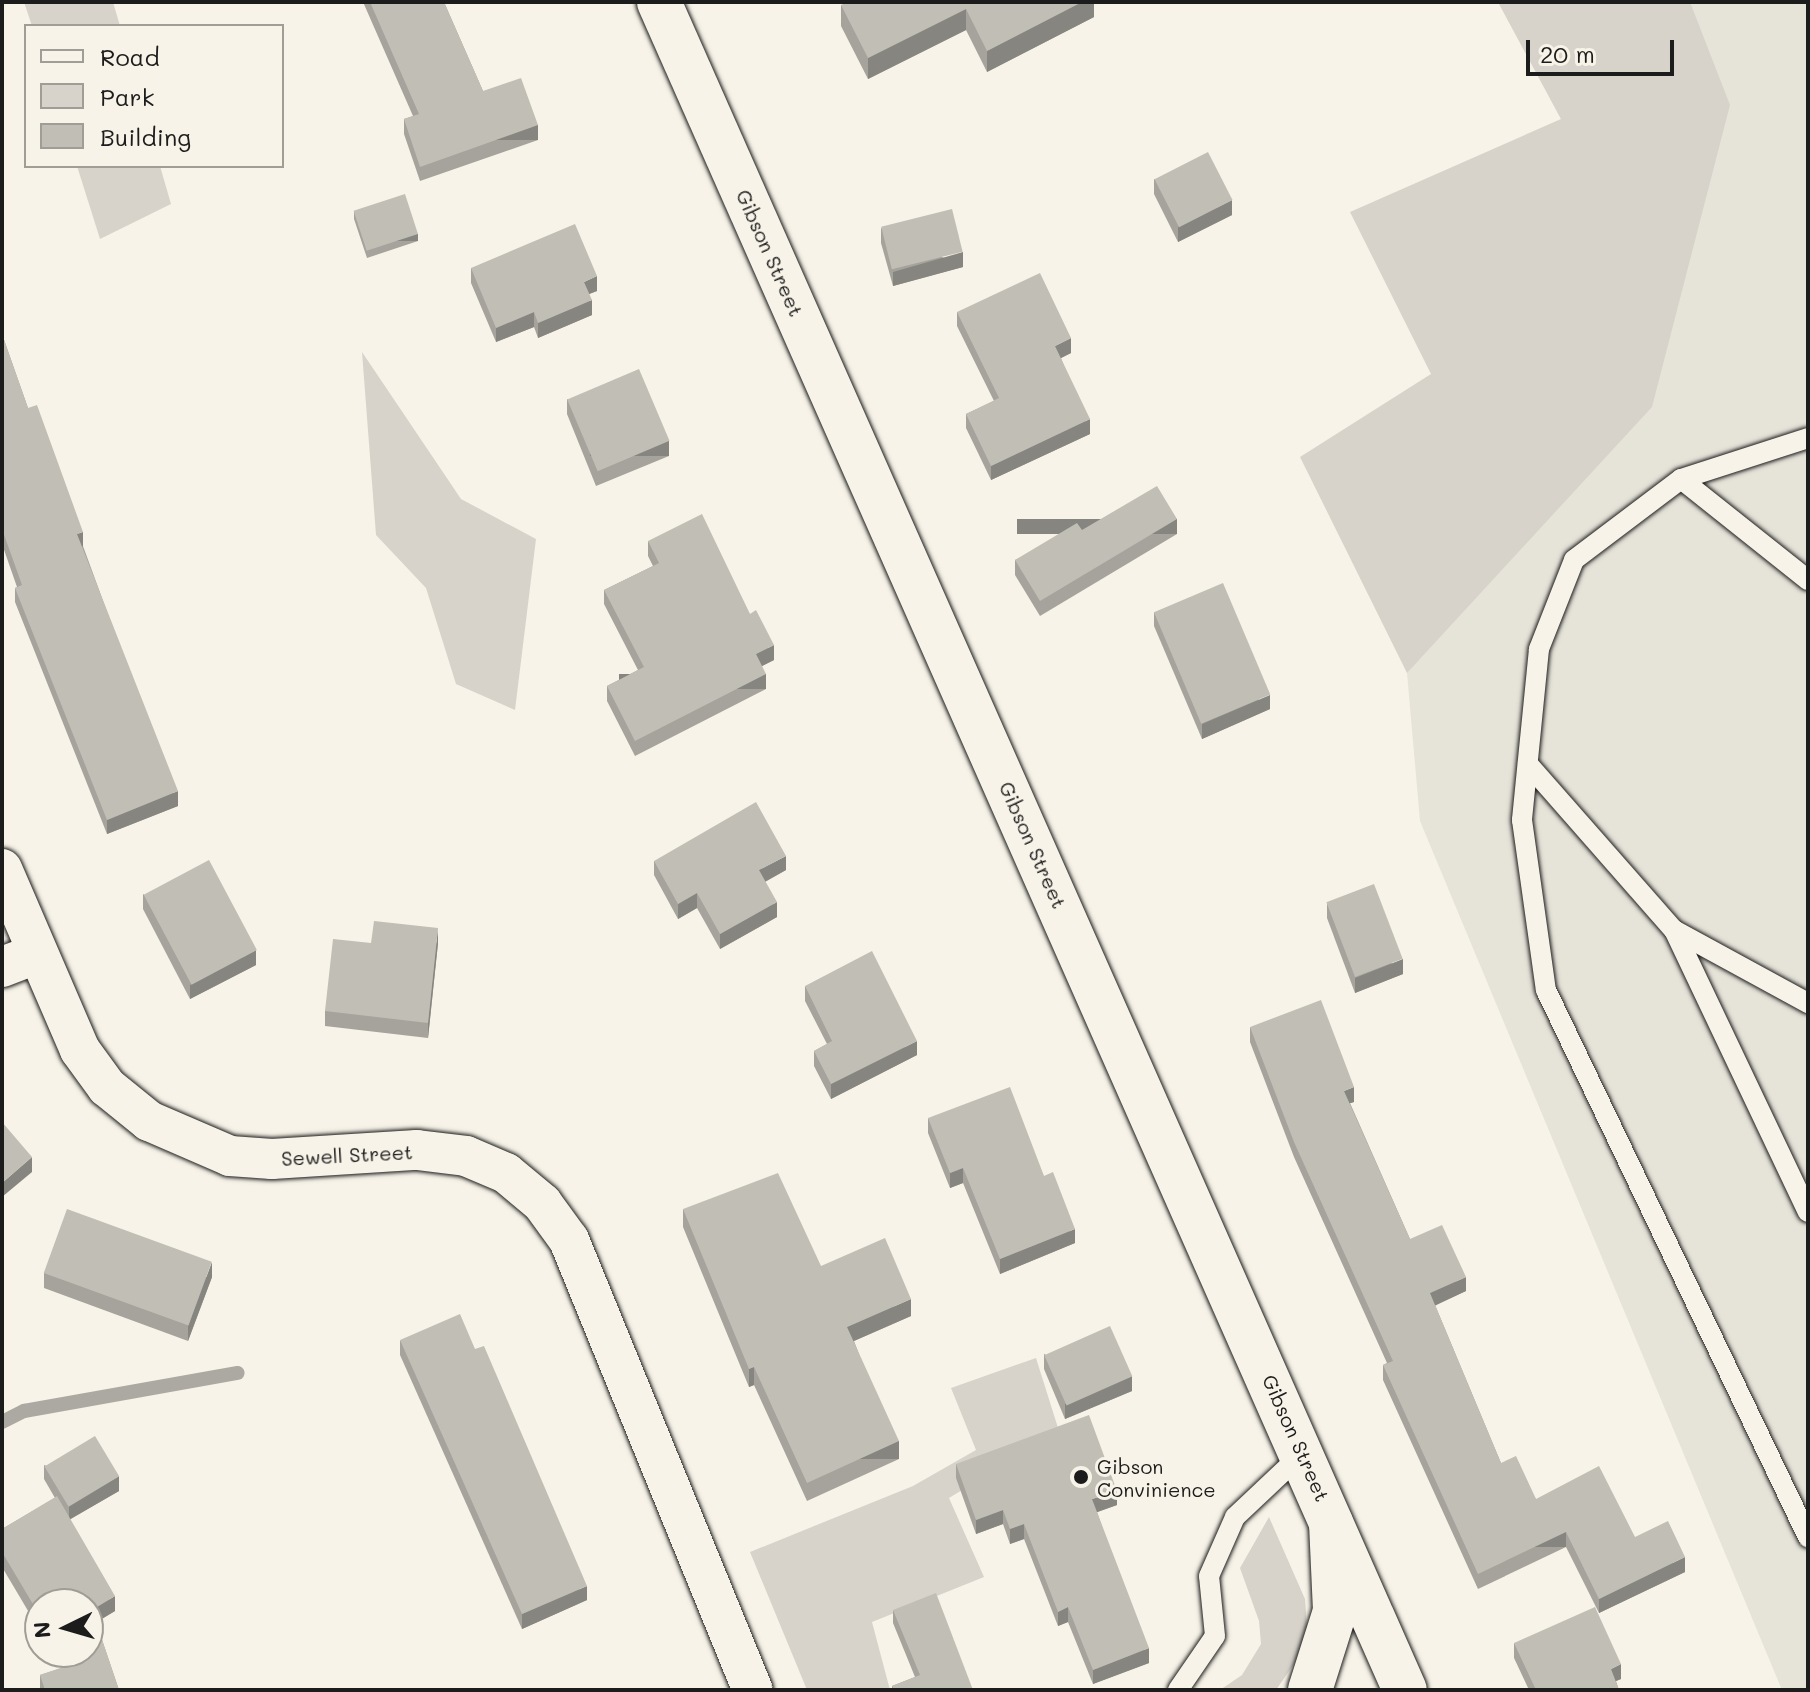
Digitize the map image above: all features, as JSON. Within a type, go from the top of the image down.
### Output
[{"type":"main road","name":"Gibson Street","points":[[659,2],[1303,1453],[1405,1690]]},
{"type":"main road","points":[[1310,1690],[1335,1611],[1330,1517]]},
{"type":"street","name":"Sewell Street","points":[[2,869],[19,960],[107,1087],[149,1121],[190,1142],[230,1156],[272,1159],[417,1150],[466,1156],[506,1173],[542,1203],[569,1240],[753,1690]]},
{"type":"lane","points":[[1808,438],[1681,479],[1574,560],[1539,649],[1522,820],[1546,990],[1808,1537]]},
{"type":"lane","points":[[1681,479],[1808,580]]},
{"type":"lane","points":[[1528,764],[1674,930],[1808,1212]]},
{"type":"lane","points":[[1674,930],[1808,1003]]},
{"type":"lane","points":[[1178,1690],[1215,1636],[1209,1576],[1235,1517],[1303,1453]]},
{"type":"shaded area","points":[[1498,2],[1808,2],[1808,1690],[1782,1690],[1420,821],[1407,673],[1559,340],[1561,119]]},
{"type":"green space","points":[[24,2],[113,2],[119,24],[31,24]]},
{"type":"green space","points":[[1498,2],[1690,2],[1730,105],[1652,407],[1407,673],[1300,457],[1431,374],[1350,212],[1561,119]]},
{"type":"green space","points":[[78,168],[161,168],[171,204],[100,239]]},
{"type":"green space","points":[[362,352],[461,499],[536,539],[515,710],[456,684],[426,588],[376,535]]},
{"type":"green space","points":[[1036,1358],[1059,1431],[949,1498],[984,1577],[872,1622],[890,1690],[807,1690],[750,1552],[913,1486],[976,1450],[951,1388]]},
{"type":"green space","points":[[1269,1517],[1305,1599],[1307,1627],[1296,1661],[1276,1690],[1220,1690],[1242,1675],[1261,1644],[1259,1621],[1240,1568]]},
{"type":"building","points":[[370,2],[444,2],[483,91],[521,78],[538,125],[420,167],[404,119],[419,114]]},
{"type":"building","points":[[847,2],[1082,2],[987,51],[966,9],[868,58],[841,5]]},
{"type":"building","points":[[1208,152],[1233,200],[1179,227],[1155,179]]},
{"type":"building","points":[[405,194],[418,234],[367,251],[354,211]]},
{"type":"building","points":[[952,209],[963,252],[892,269],[881,227]]},
{"type":"building","points":[[575,224],[597,276],[584,282],[592,300],[538,323],[534,312],[496,328],[471,268]]},
{"type":"building","points":[[1040,273],[1071,338],[1055,346],[1090,419],[991,466],[966,414],[999,398],[957,312]]},
{"type":"building","points":[[2,334],[28,408],[37,405],[83,532],[77,534],[178,791],[107,820],[15,588],[22,585],[2,529]]},
{"type":"building","points":[[639,369],[669,441],[598,471],[567,399]]},
{"type":"building","points":[[1157,486],[1177,519],[1040,601],[1015,560],[1077,523],[1082,530]]},
{"type":"building","points":[[702,514],[750,614],[756,610],[774,645],[756,654],[766,674],[635,741],[607,686],[644,667],[604,590],[659,563],[648,541]]},
{"type":"building","points":[[1223,583],[1270,694],[1201,724],[1154,612]]},
{"type":"building","points":[[756,802],[786,856],[759,870],[777,902],[720,934],[697,893],[678,904],[654,861]]},
{"type":"building","points":[[209,860],[257,950],[192,985],[144,895]]},
{"type":"building","points":[[1374,884],[1403,959],[1355,977],[1326,902]]},
{"type":"building","points":[[374,921],[438,928],[428,1023],[325,1011],[333,939],[371,943]]},
{"type":"building","points":[[872,951],[917,1041],[831,1084],[814,1051],[832,1041],[805,986]]},
{"type":"building","points":[[1321,1000],[1354,1087],[1344,1091],[1410,1239],[1442,1225],[1466,1277],[1430,1293],[1501,1463],[1516,1456],[1536,1499],[1599,1466],[1635,1537],[1668,1521],[1685,1557],[1599,1599],[1566,1532],[1478,1574],[1383,1365],[1393,1361],[1294,1142],[1250,1027]]},
{"type":"building","points":[[1010,1087],[1044,1176],[1053,1172],[1075,1229],[1000,1259],[963,1168],[950,1173],[928,1118]]},
{"type":"building","points":[[2,1122],[32,1157],[2,1183]]},
{"type":"building","points":[[778,1173],[821,1266],[885,1238],[911,1299],[847,1327],[899,1441],[807,1483],[754,1367],[749,1369],[683,1209]]},
{"type":"building","points":[[67,1209],[212,1262],[188,1326],[44,1273]]},
{"type":"building","points":[[460,1314],[475,1349],[484,1346],[587,1586],[522,1614],[400,1340]]},
{"type":"building","points":[[1110,1326],[1132,1376],[1067,1406],[1044,1355]]},
{"type":"building","points":[[1089,1415],[1117,1491],[1092,1499],[1149,1648],[1093,1670],[1068,1607],[1058,1612],[1024,1524],[1010,1529],[1003,1510],[976,1520],[956,1464]]},
{"type":"building","points":[[95,1436],[119,1476],[69,1507],[44,1466]]},
{"type":"building","points":[[57,1496],[115,1596],[104,1603],[104,1588],[24,1589],[2,1552],[2,1529]]},
{"type":"building","points":[[936,1593],[973,1690],[894,1690],[892,1686],[920,1675],[893,1610]]},
{"type":"building","points":[[1595,1607],[1621,1664],[1611,1669],[1619,1690],[1536,1690],[1514,1643]]},
{"type":"building","points":[[104,1646],[119,1690],[45,1690],[40,1675],[60,1668],[104,1668]]},
{"type":"waterway","points":[[2,1422],[24,1411],[238,1373]]},
{"type":"place","name":"Gibson Convinience","points":[[1081,1477]]}]
